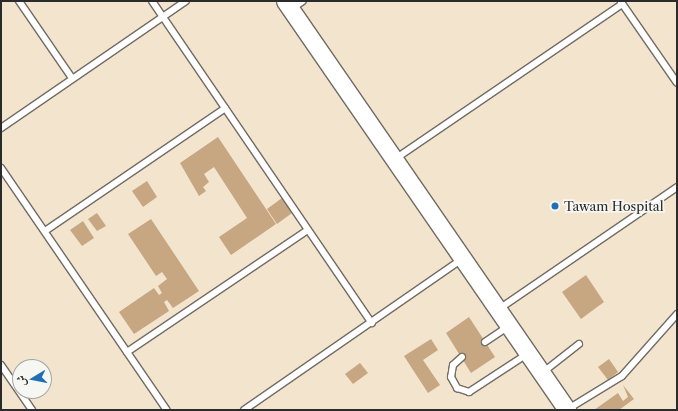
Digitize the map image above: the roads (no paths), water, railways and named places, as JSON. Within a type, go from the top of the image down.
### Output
[{"type":"street","points":[[293,4],[394,160],[567,410]]},
{"type":"lane","points":[[19,1],[72,78]]},
{"type":"lane","points":[[152,1],[372,323]]},
{"type":"lane","points":[[1,128],[186,1]]},
{"type":"lane","points":[[394,160],[621,3],[677,83]]},
{"type":"lane","points":[[45,231],[225,108]]},
{"type":"lane","points":[[1,168],[167,410]]},
{"type":"lane","points":[[497,310],[677,187]]},
{"type":"lane","points":[[127,352],[308,230]]},
{"type":"lane","points":[[244,410],[372,323],[463,258]]},
{"type":"lane","points":[[567,410],[622,376],[677,314]]},
{"type":"lane","points":[[485,342],[509,326]]},
{"type":"lane","points":[[541,374],[579,344]]},
{"type":"lane","points":[[462,357],[453,365],[451,377],[457,388],[469,392],[528,354]]},
{"type":"lane","points":[[1,365],[32,410]]},
{"type":"place","name":"Tawam Hospital","points":[[555,206]]}]
